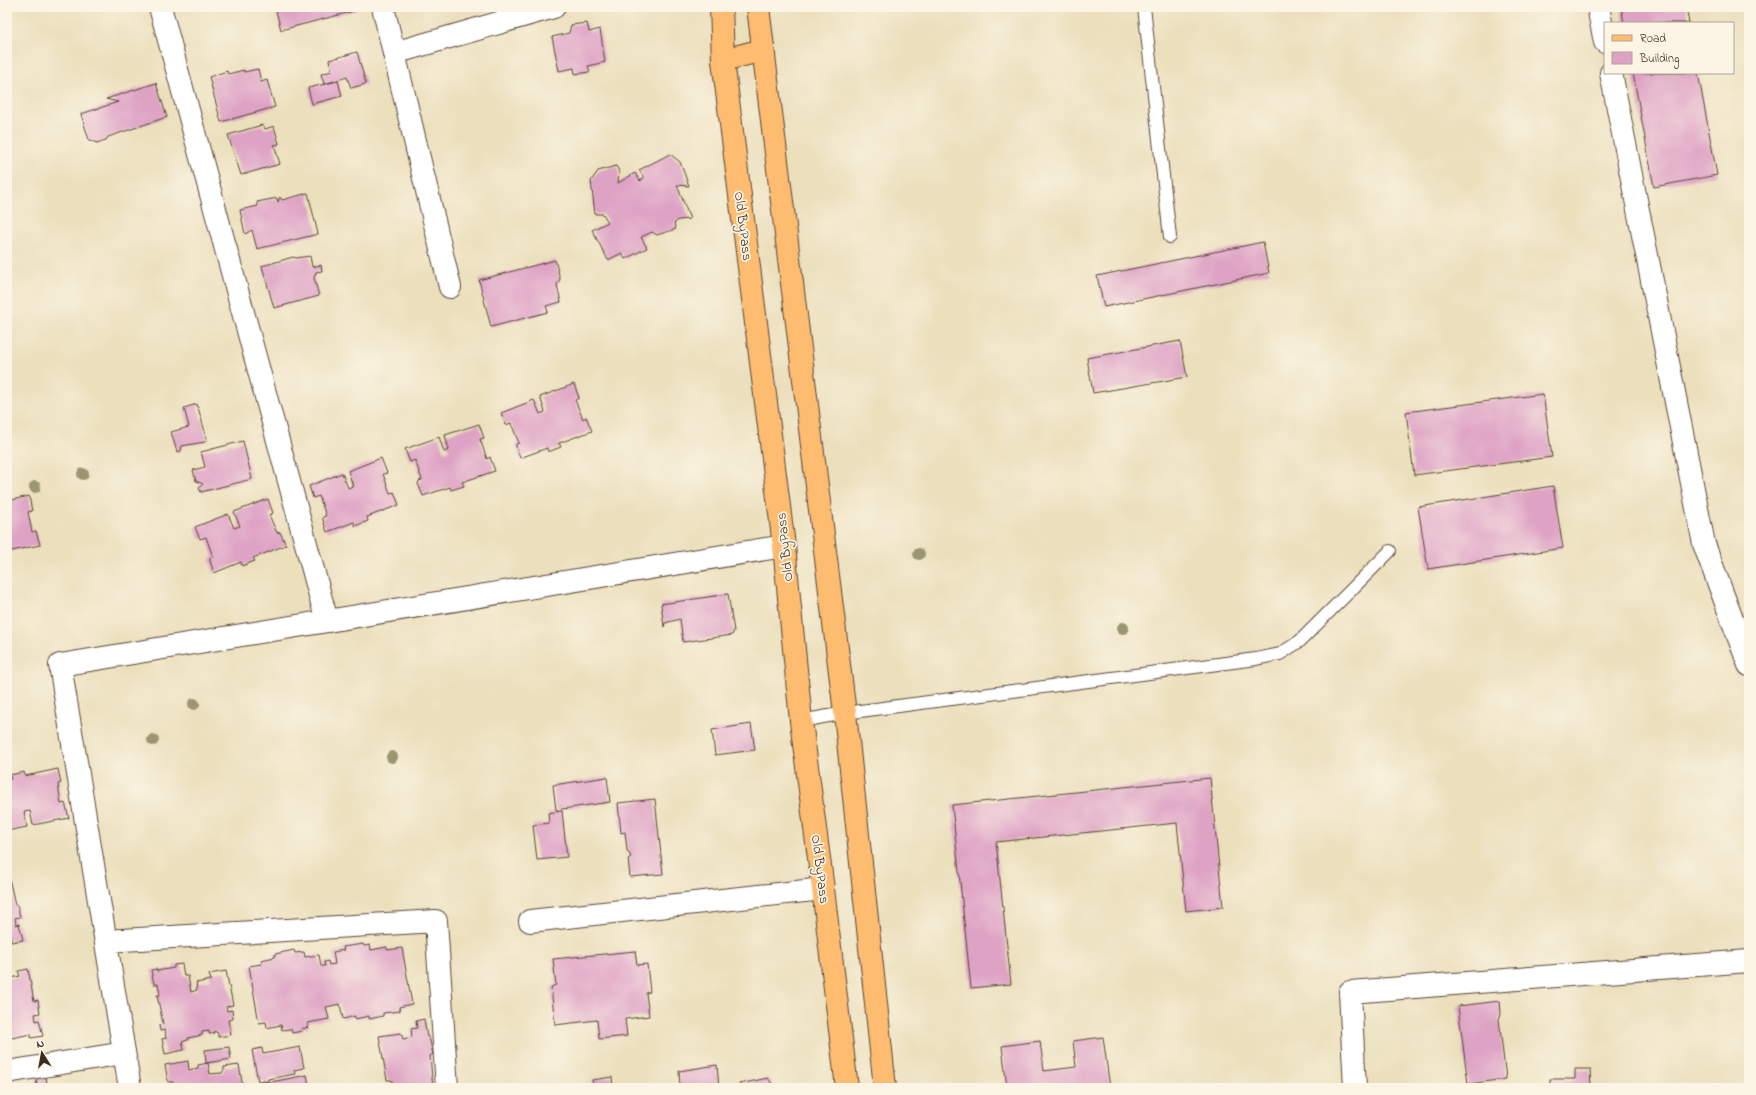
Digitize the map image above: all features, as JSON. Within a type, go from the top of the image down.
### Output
[{"type":"main road","name":"Old ByPass","points":[[721,7],[723,60],[784,546],[801,721],[847,1088]]},
{"type":"main road","points":[[758,7],[845,713],[885,1088]]},
{"type":"main road","points":[[723,60],[763,50]]},
{"type":"street","points":[[160,7],[327,621]]},
{"type":"street","points":[[383,7],[450,287]]},
{"type":"street","points":[[394,53],[554,7]]},
{"type":"street","points":[[1598,7],[1604,37]]},
{"type":"street","points":[[1611,74],[1704,544],[1749,665]]},
{"type":"street","points":[[130,1088],[60,665],[784,546]]},
{"type":"street","points":[[530,921],[823,889]]},
{"type":"street","points":[[106,941],[436,921],[446,1088]]},
{"type":"street","points":[[1355,1088],[1350,992],[1749,961]]},
{"type":"street","points":[[7,1072],[124,1053]]},
{"type":"lane","points":[[1144,7],[1170,237]]},
{"type":"lane","points":[[801,721],[845,713],[1256,659],[1280,654],[1300,641],[1390,551]]},
{"type":"building","points":[[275,7],[357,7],[358,10],[281,30]]},
{"type":"building","points":[[1621,7],[1686,7],[1689,22],[1624,22]]},
{"type":"building","points":[[587,23],[589,32],[600,29],[605,62],[588,66],[590,72],[575,74],[574,68],[559,71],[552,37],[569,33],[571,25]]},
{"type":"building","points":[[357,52],[366,84],[351,88],[347,77],[324,84],[321,74],[332,71],[329,60]]},
{"type":"building","points":[[258,69],[261,82],[267,80],[275,107],[221,122],[209,77],[227,71],[228,74],[244,70],[244,72]]},
{"type":"building","points":[[1633,74],[1698,74],[1717,175],[1654,187]]},
{"type":"building","points":[[338,81],[342,96],[312,104],[308,88]]},
{"type":"building","points":[[156,83],[167,117],[108,137],[106,140],[97,143],[89,140],[81,114],[118,102],[106,99]]},
{"type":"building","points":[[262,125],[265,129],[274,126],[279,144],[274,145],[280,164],[241,175],[228,135]]},
{"type":"building","points":[[670,154],[680,162],[689,186],[677,185],[690,219],[678,220],[674,224],[676,229],[657,235],[652,232],[641,237],[647,248],[625,259],[622,253],[608,260],[592,230],[608,222],[603,214],[595,214],[591,181],[598,171],[616,166],[619,171],[618,183],[635,173],[640,181],[644,178],[639,170]]},
{"type":"building","points":[[308,193],[318,234],[257,249],[252,230],[245,234],[240,210],[258,206],[257,202],[277,198],[278,202],[280,197],[282,200]]},
{"type":"building","points":[[1263,242],[1269,273],[1104,307],[1097,276]]},
{"type":"building","points":[[310,256],[312,267],[321,265],[322,271],[316,272],[314,278],[319,296],[274,308],[262,266],[293,257]]},
{"type":"building","points":[[555,260],[560,279],[557,285],[561,302],[546,306],[548,312],[491,327],[479,280]]},
{"type":"building","points":[[1180,341],[1187,377],[1093,393],[1087,358]]},
{"type":"building","points":[[574,384],[579,398],[575,400],[583,419],[586,417],[592,431],[559,443],[561,447],[548,452],[547,448],[520,458],[516,447],[516,444],[519,443],[511,423],[506,425],[501,413],[534,400],[540,414],[545,412],[540,397]]},
{"type":"building","points":[[1543,394],[1552,457],[1414,475],[1406,412]]},
{"type":"building","points":[[197,404],[207,439],[205,442],[182,446],[181,451],[177,452],[171,432],[189,427],[184,408]]},
{"type":"building","points":[[479,424],[484,438],[480,439],[487,459],[490,457],[495,471],[462,482],[464,486],[451,490],[450,487],[423,496],[418,484],[419,481],[422,480],[415,460],[410,462],[405,449],[439,437],[444,452],[449,450],[445,435]]},
{"type":"building","points":[[243,441],[252,479],[201,492],[199,488],[203,484],[196,481],[193,470],[205,467],[201,452]]},
{"type":"building","points":[[381,458],[387,473],[383,474],[390,493],[394,492],[399,505],[367,517],[368,521],[355,526],[354,522],[327,532],[323,520],[323,517],[326,516],[319,496],[313,498],[309,486],[342,473],[348,488],[353,486],[348,471]]},
{"type":"building","points":[[1553,486],[1563,548],[1428,569],[1418,507]]},
{"type":"building","points":[[29,496],[32,511],[28,512],[32,532],[36,531],[40,545],[7,552],[7,501]]},
{"type":"building","points":[[268,499],[273,513],[269,515],[277,533],[280,532],[286,545],[253,558],[255,561],[242,566],[241,562],[214,573],[210,561],[210,558],[213,557],[206,537],[200,539],[195,527],[228,514],[234,528],[240,526],[234,512]]},
{"type":"building","points":[[728,594],[734,631],[732,635],[683,642],[680,619],[665,623],[664,627],[661,604]]},
{"type":"building","points":[[751,724],[755,750],[715,755],[712,730]]},
{"type":"building","points":[[58,769],[61,783],[58,784],[61,804],[65,803],[69,818],[33,825],[30,811],[24,812],[27,827],[7,831],[7,780],[11,779],[10,775],[24,772],[25,776]]},
{"type":"building","points":[[607,777],[610,802],[556,810],[553,785]]},
{"type":"building","points":[[1210,778],[1223,907],[1186,911],[1177,823],[996,842],[1011,984],[971,988],[952,805]]},
{"type":"building","points":[[655,799],[663,874],[630,877],[628,859],[631,857],[627,850],[625,832],[621,833],[618,803]]},
{"type":"building","points":[[562,811],[567,857],[537,860],[533,825],[549,823],[548,813]]},
{"type":"building","points":[[7,873],[15,905],[17,905],[20,917],[15,918],[16,925],[19,924],[23,940],[11,942],[11,938],[7,939]]},
{"type":"building","points":[[363,944],[364,946],[370,945],[371,950],[387,947],[387,950],[402,948],[412,1004],[399,1007],[400,1011],[383,1013],[383,1016],[369,1019],[369,1016],[355,1019],[355,1016],[343,1019],[340,1004],[326,1007],[329,1019],[308,1023],[309,1027],[301,1029],[302,1031],[292,1033],[291,1029],[282,1030],[281,1025],[267,1028],[266,1022],[259,1023],[249,966],[262,964],[261,960],[275,957],[275,954],[294,950],[295,953],[304,952],[305,957],[319,955],[321,966],[325,966],[324,962],[328,961],[329,965],[335,964],[333,952],[344,950],[343,947]]},
{"type":"building","points":[[635,951],[637,965],[647,964],[650,992],[646,993],[649,1016],[625,1019],[627,1036],[599,1039],[597,1020],[555,1025],[551,987],[556,985],[553,959]]},
{"type":"building","points":[[182,964],[184,976],[188,976],[191,992],[197,990],[196,983],[211,980],[209,974],[226,971],[233,1005],[226,1007],[227,1011],[232,1010],[233,1019],[228,1020],[231,1035],[218,1037],[218,1033],[214,1031],[214,1033],[209,1034],[209,1031],[202,1032],[202,1035],[188,1038],[188,1040],[182,1042],[184,1050],[165,1054],[162,1039],[166,1038],[165,1030],[160,1031],[159,1025],[163,1024],[157,995],[160,995],[158,984],[154,984],[151,970],[156,969],[157,971],[174,968],[174,965]]},
{"type":"building","points":[[28,969],[34,1001],[38,1000],[40,1013],[35,1014],[36,1021],[39,1020],[43,1036],[31,1038],[31,1034],[7,1039],[7,979],[20,976],[18,971]]},
{"type":"building","points":[[1500,1001],[1501,1014],[1499,1019],[1506,1079],[1468,1084],[1458,1006]]},
{"type":"building","points":[[424,1019],[427,1037],[429,1037],[433,1054],[430,1056],[433,1088],[393,1088],[392,1080],[387,1080],[379,1036],[401,1033],[403,1039],[412,1037],[411,1029],[417,1028],[416,1021]]},
{"type":"building","points":[[1103,1037],[1110,1088],[1007,1088],[1002,1046],[1040,1041],[1044,1071],[1076,1067],[1073,1041]]},
{"type":"building","points":[[229,1047],[231,1059],[206,1063],[205,1050]]},
{"type":"building","points":[[300,1047],[304,1068],[294,1070],[295,1074],[268,1079],[268,1081],[264,1082],[264,1080],[258,1081],[252,1050],[262,1048],[263,1054]]},
{"type":"building","points":[[188,1061],[189,1070],[198,1068],[198,1065],[208,1063],[210,1074],[222,1073],[224,1067],[239,1065],[243,1088],[173,1088],[173,1082],[168,1082],[165,1065]]},
{"type":"building","points":[[717,1065],[719,1088],[680,1088],[679,1071]]},
{"type":"building","points":[[1575,1069],[1590,1069],[1591,1088],[1550,1088],[1550,1079],[1575,1079]]},
{"type":"building","points":[[307,1075],[309,1086],[299,1088],[256,1088],[256,1085]]},
{"type":"building","points":[[46,1077],[48,1088],[25,1088],[37,1085],[36,1079]]},
{"type":"building","points":[[612,1077],[613,1088],[594,1088],[592,1080]]},
{"type":"building","points":[[768,1078],[775,1088],[740,1088],[739,1084]]},
{"type":"building","points":[[11,1084],[12,1088],[7,1088],[7,1085]]}]
